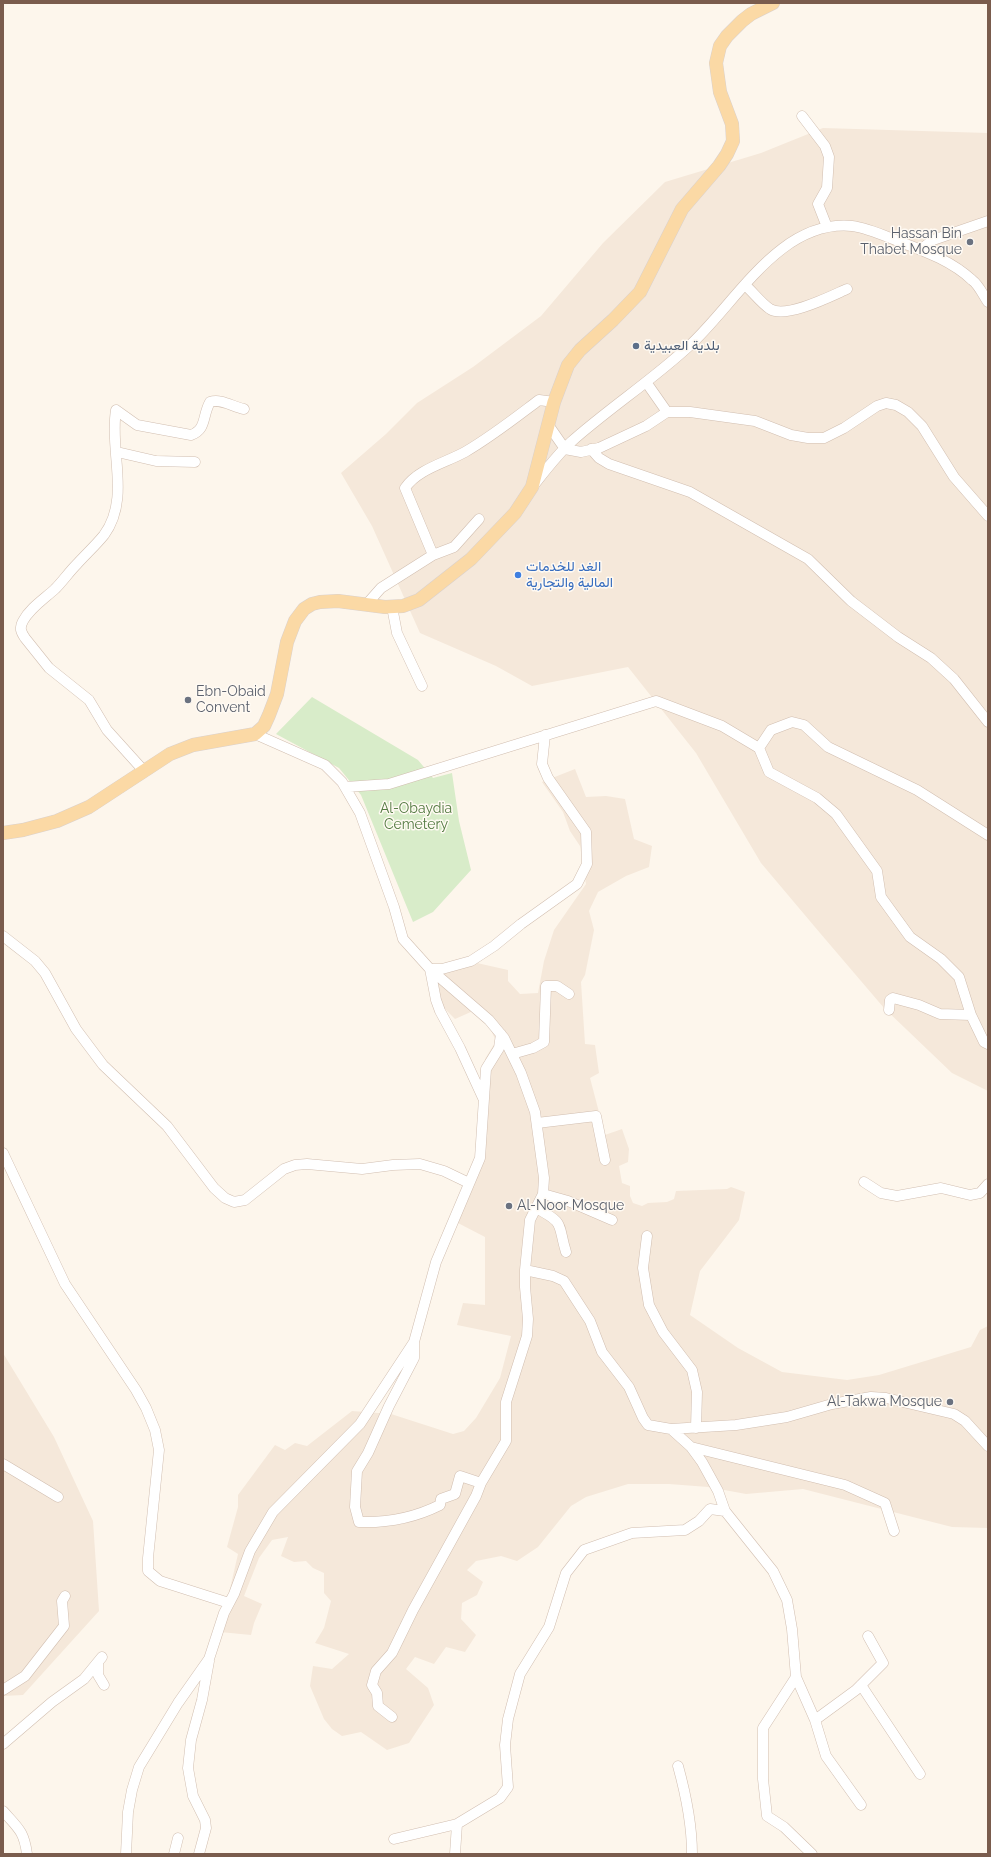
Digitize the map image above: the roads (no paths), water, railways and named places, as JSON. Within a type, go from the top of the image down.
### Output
[{"type":"main road","points":[[3,833],[23,830],[57,821],[89,807],[170,754],[192,745],[255,734],[264,726],[269,715],[277,694],[287,642],[294,621],[304,609],[312,604],[332,601],[366,605],[403,606],[419,600],[471,559],[515,512],[532,487],[554,402],[568,364],[580,350],[613,320],[640,292],[682,209],[719,166],[733,141],[732,124],[720,92],[716,63],[720,46],[726,36],[746,18],[774,3]]},
{"type":"street","points":[[802,116],[825,146],[829,157],[827,188],[818,204],[827,227]]},
{"type":"street","points":[[920,250],[933,240],[988,221]]},
{"type":"street","points":[[532,487],[570,443],[689,346],[769,259],[790,243],[827,227],[853,226],[869,230],[920,250],[950,264],[973,280],[988,302]]},
{"type":"street","points":[[745,285],[771,310],[789,312],[813,304],[847,289]]},
{"type":"street","points":[[646,382],[667,412]]},
{"type":"street","points":[[433,555],[405,488],[412,479],[464,452],[495,433],[539,400],[554,402]]},
{"type":"street","points":[[144,771],[107,730],[89,700],[50,668],[25,638],[21,627],[23,621],[32,609],[63,582],[75,565],[104,536],[112,523],[119,480],[115,430],[116,410],[137,425],[191,435],[198,432],[202,427],[205,410],[210,402],[226,403],[233,407],[244,409]]},
{"type":"street","points":[[549,426],[565,449],[581,452],[599,448],[646,426],[667,412],[690,412],[755,422],[791,435],[808,438],[824,438],[844,428],[877,406],[886,403],[896,405],[908,412],[922,426],[954,477],[988,516]]},
{"type":"street","points":[[591,450],[599,458],[609,464],[690,492],[808,559],[851,601],[898,637],[931,658],[954,679],[988,722]]},
{"type":"street","points":[[117,452],[156,461],[195,462]]},
{"type":"street","points":[[366,605],[381,588],[433,555],[454,547],[480,519]]},
{"type":"street","points":[[392,606],[397,633],[422,686]]},
{"type":"street","points":[[346,787],[389,784],[656,701],[722,726],[759,748],[769,772],[817,798],[836,814],[876,871],[881,897],[910,937],[941,959],[959,978],[971,1015],[984,1042],[988,1044]]},
{"type":"street","points":[[759,748],[771,730],[792,722],[804,725],[828,747],[917,790],[988,835]]},
{"type":"street","points":[[255,734],[325,765],[335,773],[346,787],[360,813],[394,908],[403,939],[430,969],[489,1020],[501,1034],[512,1054],[523,1080],[537,1123],[544,1178],[543,1194],[530,1220],[525,1287],[528,1336],[506,1402],[506,1441],[481,1483],[476,1496],[413,1610],[392,1653],[376,1671],[372,1685],[377,1693],[378,1706],[392,1717]]},
{"type":"street","points":[[430,969],[442,969],[471,960],[494,946],[521,924],[577,884],[587,864],[586,832],[552,784],[542,764],[546,735]]},
{"type":"street","points":[[3,936],[35,961],[45,973],[76,1029],[103,1065],[167,1126],[214,1188],[225,1198],[234,1202],[245,1200],[284,1169],[295,1165],[307,1164],[362,1169],[393,1165],[420,1164],[444,1171],[469,1183]]},
{"type":"street","points":[[430,969],[436,1000],[440,1011],[484,1098]]},
{"type":"street","points":[[512,1054],[533,1048],[544,1042],[546,986],[557,986],[569,994]]},
{"type":"street","points":[[889,1010],[890,1000],[893,998],[919,1005],[940,1014],[971,1015]]},
{"type":"street","points":[[481,1483],[460,1476],[455,1494],[441,1499],[440,1505],[425,1512],[402,1519],[359,1522],[355,1507],[357,1471],[368,1453],[389,1406],[414,1358],[414,1342],[436,1262],[480,1158],[483,1133],[486,1069],[499,1048],[501,1034]]},
{"type":"street","points":[[537,1123],[596,1116],[605,1160]]},
{"type":"street","points":[[3,1153],[65,1284],[136,1390],[146,1408],[155,1430],[159,1450],[148,1571],[160,1581],[229,1603]]},
{"type":"street","points":[[864,1182],[881,1193],[897,1196],[941,1188],[970,1195],[980,1193],[988,1184]]},
{"type":"street","points":[[543,1194],[568,1201],[612,1220]]},
{"type":"street","points":[[536,1208],[555,1218],[561,1227],[566,1252]]},
{"type":"street","points":[[647,1236],[643,1268],[649,1305],[663,1332],[692,1370],[697,1392],[696,1428]]},
{"type":"street","points":[[526,1270],[553,1276],[564,1281],[590,1321],[602,1352],[629,1387],[643,1418],[648,1425],[671,1429],[736,1425],[787,1418],[832,1404],[871,1397],[886,1398],[954,1414],[965,1421],[988,1446]]},
{"type":"street","points":[[200,1854],[206,1828],[205,1820],[193,1796],[188,1768],[191,1740],[202,1700],[209,1659],[224,1613],[234,1594],[250,1551],[273,1512],[360,1424],[414,1342]]},
{"type":"street","points":[[671,1429],[691,1447],[702,1462],[718,1491],[725,1511],[773,1571],[787,1600],[792,1629],[796,1677],[815,1720],[826,1756],[861,1805]]},
{"type":"street","points":[[691,1447],[845,1485],[885,1503],[894,1531]]},
{"type":"street","points":[[3,1464],[58,1496]]},
{"type":"street","points":[[394,1839],[458,1824],[500,1798],[508,1787],[505,1745],[508,1719],[520,1674],[549,1627],[566,1573],[584,1550],[611,1539],[632,1533],[685,1530],[699,1521],[710,1509],[725,1511]]},
{"type":"street","points":[[3,1690],[25,1676],[66,1624],[62,1601],[65,1596]]},
{"type":"street","points":[[815,1720],[861,1685],[883,1663],[868,1636]]},
{"type":"street","points":[[126,1854],[128,1812],[132,1790],[139,1767],[178,1703],[209,1659]]},
{"type":"street","points":[[3,1744],[52,1702],[84,1679],[100,1660],[98,1675],[104,1685]]},
{"type":"street","points":[[796,1677],[763,1728],[763,1779],[767,1816],[784,1827],[812,1854]]},
{"type":"street","points":[[861,1685],[920,1774]]},
{"type":"street","points":[[678,1766],[686,1794],[692,1838],[692,1854]]},
{"type":"street","points":[[3,1811],[25,1837],[27,1854]]},
{"type":"street","points":[[455,1854],[458,1824]]},
{"type":"street","points":[[174,1854],[178,1838]]},
{"type":"place","name":"Hassan Bin Thabet Mosque","points":[[970,242]]},
{"type":"place","name":"بلدية العبيدية","points":[[636,346]]},
{"type":"place","name":"الغد للخدمات المالية والتجارية","points":[[518,575]]},
{"type":"place","name":"Ebn-Obaid Convent","points":[[188,700]]},
{"type":"place","name":"Al-Noor Mosque","points":[[509,1206]]},
{"type":"place","name":"Al-Takwa Mosque","points":[[950,1402]]},
{"type":"park label","name":"Al-Obaydia Cemetery","points":[[416,818]]}]
